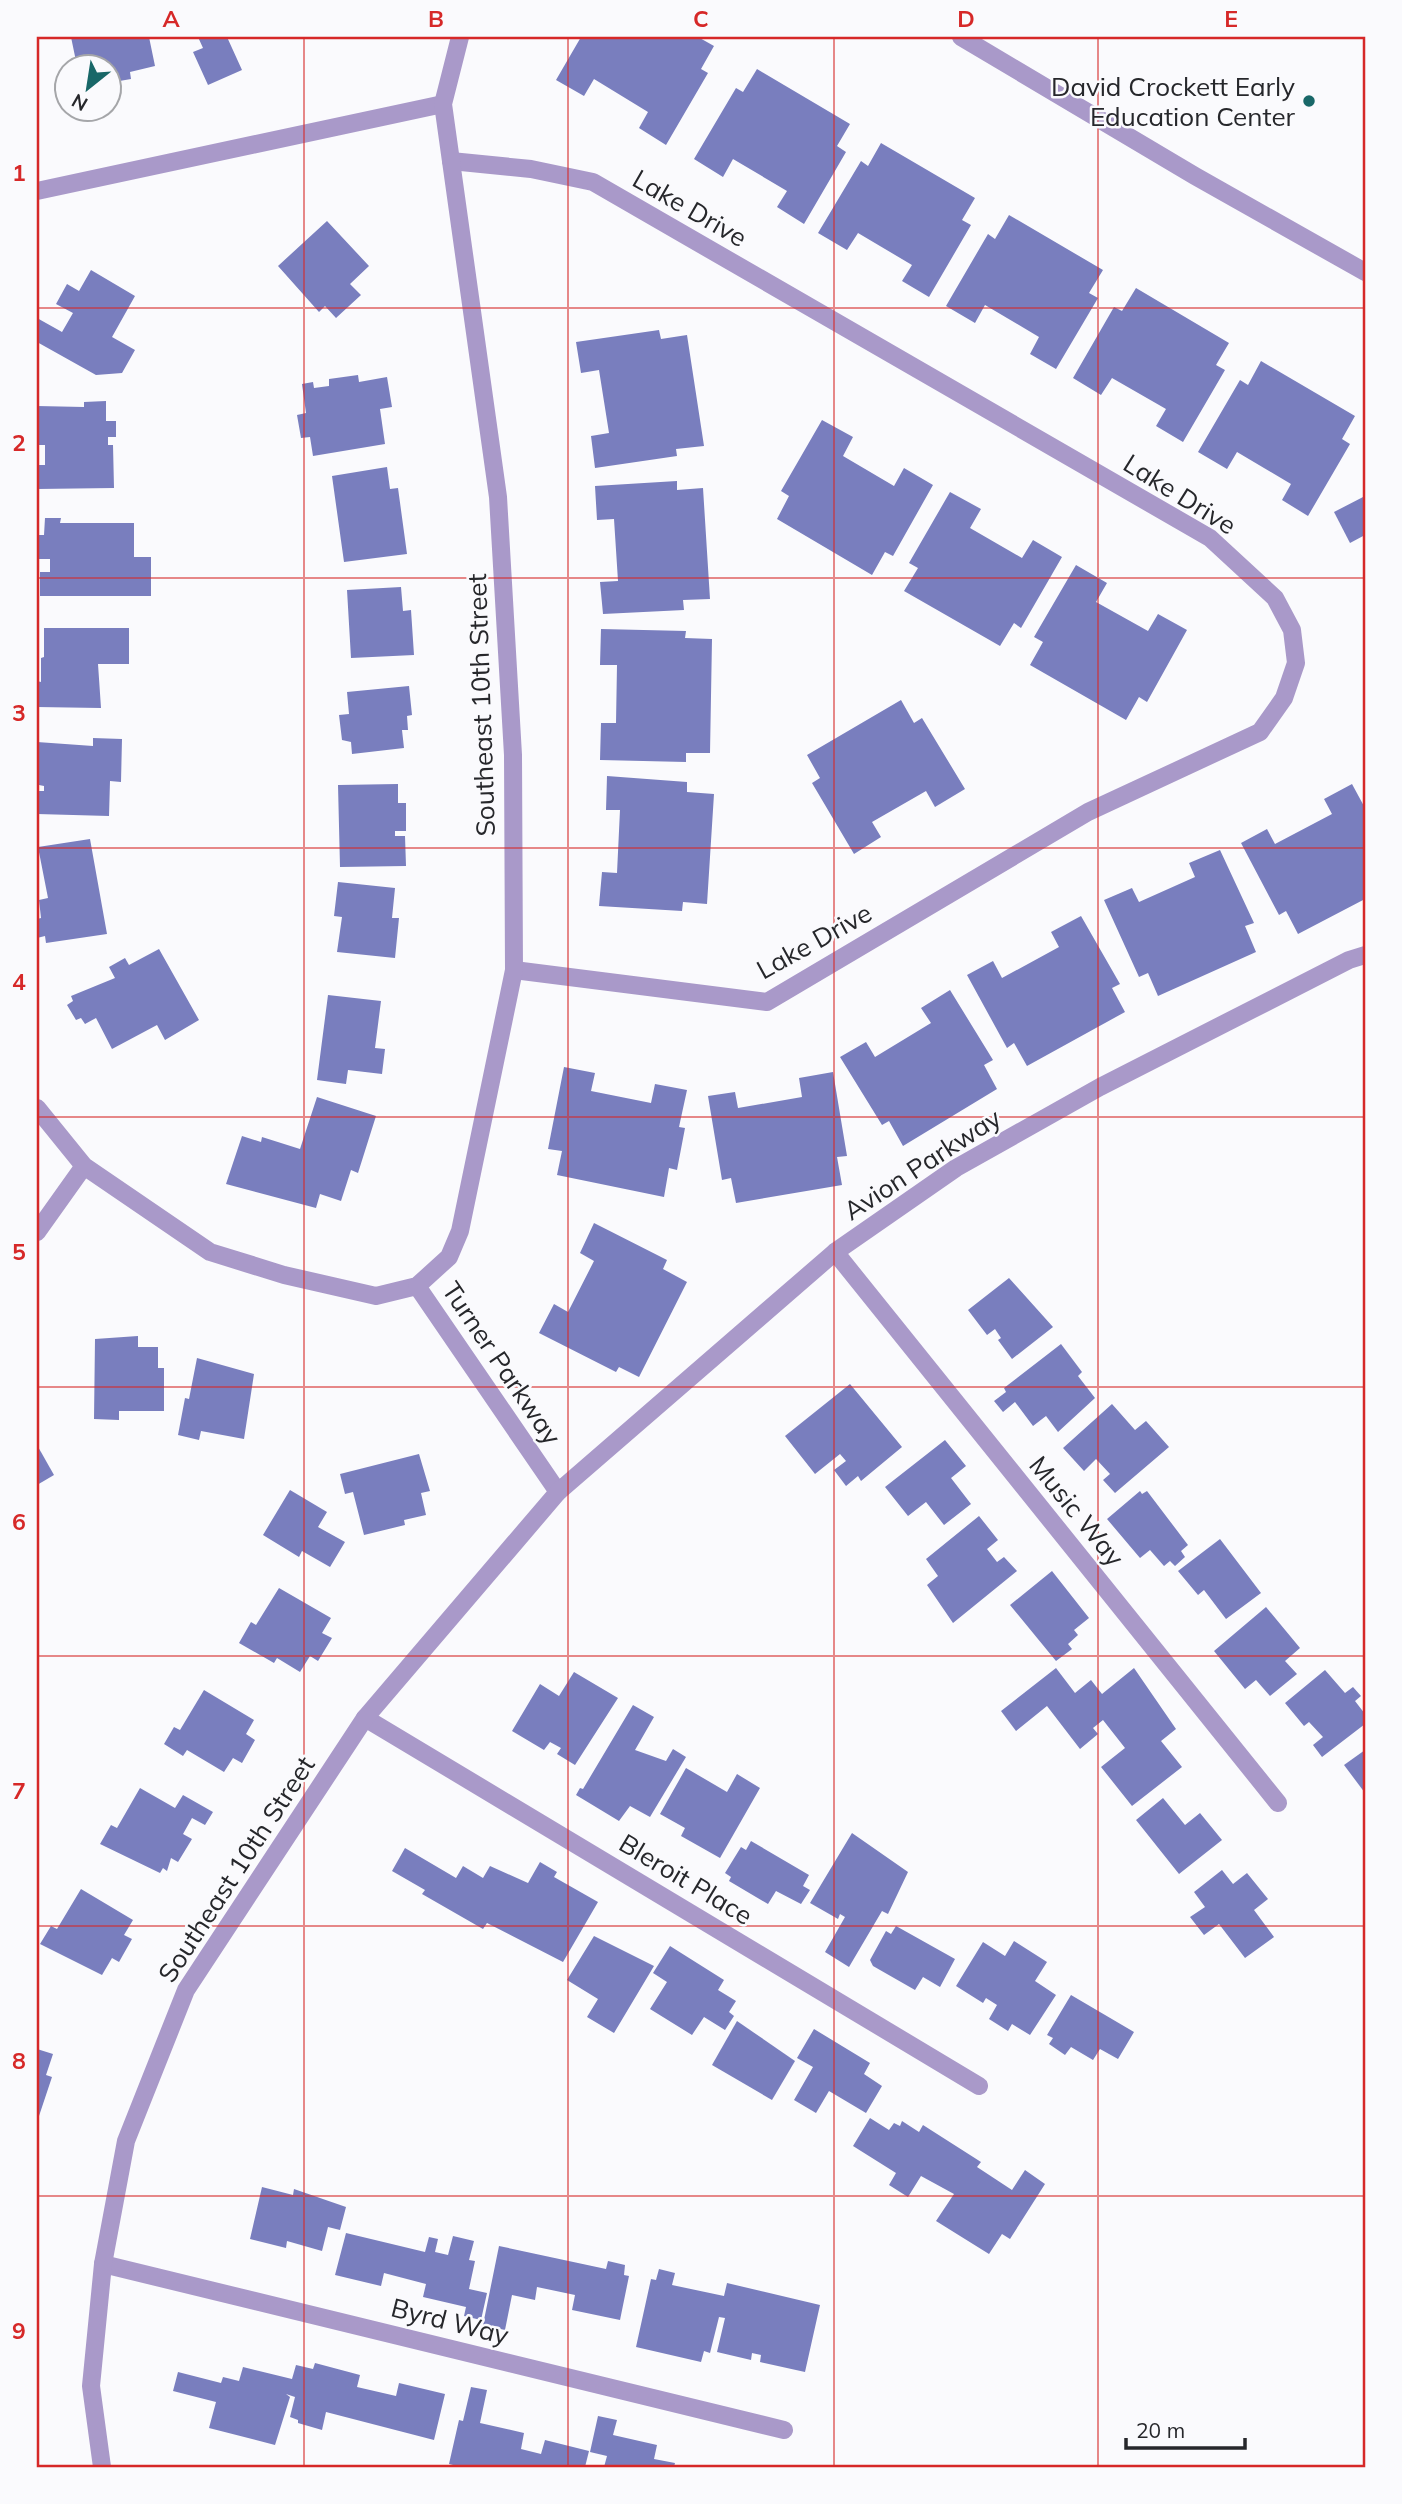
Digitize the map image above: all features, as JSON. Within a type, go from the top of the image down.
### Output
[{"type":"street","points":[[37,191],[443,104],[460,37]]},
{"type":"street","points":[[961,37],[1195,176],[1365,272]]},
{"type":"street","name":"Southeast 10th Street","points":[[417,1286],[449,1257],[460,1231],[514,970],[513,755],[498,497],[443,104]]},
{"type":"street","name":"Lake Drive","points":[[451,161],[531,169],[593,182],[1210,538],[1275,598],[1292,630],[1296,663],[1283,698],[1260,732],[1088,812],[767,1002],[514,970]]},
{"type":"street","name":"Avion Parkway","points":[[558,1492],[835,1252],[956,1168],[1076,1100],[1349,960],[1365,955]]},
{"type":"street","name":"Turner Parkway","points":[[37,1108],[84,1166],[210,1252],[284,1275],[376,1296],[417,1286],[558,1492]]},
{"type":"street","points":[[37,1232],[84,1166]]},
{"type":"street","name":"Music Way","points":[[835,1252],[1278,1803]]},
{"type":"street","name":"Southeast 10th Street","points":[[103,2467],[91,2386],[103,2264],[126,2141],[186,1990],[365,1718],[558,1492]]},
{"type":"street","name":"Bleroit Place","points":[[365,1718],[979,2086]]},
{"type":"street","name":"Byrd Way","points":[[103,2264],[784,2430]]},
{"type":"building","points":[[71,37],[149,37],[155,66],[130,72],[131,79],[122,81],[122,52],[74,52]]},
{"type":"building","points":[[198,37],[227,37],[242,70],[208,85],[193,52],[203,48]]},
{"type":"building","points":[[581,37],[698,37],[714,46],[701,69],[708,73],[666,145],[639,128],[648,112],[594,79],[584,96],[556,80]]},
{"type":"building","points":[[757,69],[850,124],[837,146],[846,152],[804,224],[777,207],[787,191],[733,159],[723,177],[694,159],[736,88],[743,92]]},
{"type":"building","points":[[881,143],[975,198],[962,220],[971,225],[929,297],[902,281],[912,265],[858,233],[847,250],[818,233],[861,161],[868,166]]},
{"type":"building","points":[[1009,215],[1103,270],[1089,293],[1098,298],[1056,369],[1030,354],[1039,337],[985,305],[975,323],[946,306],[988,234],[995,239]]},
{"type":"building","points":[[327,221],[369,266],[350,284],[361,295],[336,318],[325,306],[319,312],[278,266]]},
{"type":"building","points":[[91,270],[135,296],[112,337],[135,350],[122,373],[96,375],[37,342],[37,318],[62,332],[73,313],[56,304],[67,284],[79,291]]},
{"type":"building","points":[[1136,288],[1229,343],[1216,365],[1225,370],[1183,442],[1156,426],[1166,409],[1112,378],[1101,395],[1073,378],[1114,307],[1122,311]]},
{"type":"building","points":[[659,330],[661,339],[687,335],[704,446],[676,449],[677,456],[595,468],[591,436],[609,433],[599,370],[581,373],[576,342]]},
{"type":"building","points":[[1261,361],[1355,416],[1342,439],[1350,444],[1308,516],[1282,500],[1291,484],[1237,452],[1227,469],[1198,452],[1240,380],[1248,385]]},
{"type":"building","points":[[358,375],[359,382],[387,377],[392,407],[380,409],[385,444],[313,456],[310,437],[301,438],[297,415],[306,413],[302,384],[313,382],[314,388],[329,386],[329,379]]},
{"type":"building","points":[[106,401],[106,421],[116,421],[116,437],[108,437],[108,445],[113,445],[114,488],[37,489],[37,465],[45,465],[45,445],[37,445],[37,406],[84,407],[84,402]]},
{"type":"building","points":[[822,420],[853,437],[843,456],[894,486],[904,468],[933,485],[893,556],[885,552],[872,575],[777,519],[789,496],[781,491]]},
{"type":"building","points":[[387,467],[390,489],[398,488],[407,554],[344,562],[332,476]]},
{"type":"building","points":[[677,481],[677,490],[703,488],[710,599],[683,600],[684,610],[603,614],[600,582],[618,581],[614,519],[597,520],[595,486]]},
{"type":"building","points":[[950,492],[981,509],[970,528],[1022,558],[1033,540],[1062,557],[1021,628],[1014,623],[1000,646],[904,591],[918,568],[909,563]]},
{"type":"building","points":[[1365,496],[1365,535],[1350,543],[1334,512]]},
{"type":"building","points":[[45,518],[61,518],[60,523],[134,523],[134,557],[151,557],[151,596],[40,596],[40,572],[50,572],[50,559],[37,559],[37,535],[44,535]]},
{"type":"building","points":[[1076,565],[1107,583],[1096,602],[1148,631],[1158,614],[1187,630],[1147,702],[1139,697],[1126,720],[1030,665],[1043,642],[1034,637]]},
{"type":"building","points":[[401,587],[403,611],[411,610],[414,655],[351,658],[347,590]]},
{"type":"building","points":[[44,628],[129,628],[129,664],[98,664],[101,708],[37,707],[37,681],[41,682],[41,658],[44,657]]},
{"type":"building","points":[[601,629],[686,631],[685,638],[712,639],[710,753],[686,753],[686,762],[600,760],[601,723],[616,723],[617,665],[600,665]]},
{"type":"building","points":[[409,686],[412,715],[407,716],[408,730],[402,730],[404,748],[352,754],[351,742],[342,740],[339,715],[349,714],[347,692]]},
{"type":"building","points":[[901,700],[914,723],[922,718],[965,789],[935,807],[926,791],[872,822],[881,837],[854,854],[812,783],[820,778],[807,755]]},
{"type":"building","points":[[93,738],[122,739],[121,782],[110,781],[109,816],[37,814],[37,791],[44,791],[44,786],[39,785],[37,742],[93,746]]},
{"type":"building","points":[[607,776],[687,782],[687,792],[714,794],[707,904],[683,902],[682,911],[599,906],[602,872],[617,873],[620,810],[606,810]]},
{"type":"building","points":[[398,784],[398,803],[406,803],[406,831],[395,831],[395,836],[405,836],[406,866],[340,867],[338,785]]},
{"type":"building","points":[[1352,784],[1365,808],[1365,899],[1298,934],[1286,911],[1279,915],[1241,843],[1267,829],[1275,844],[1332,814],[1324,799]]},
{"type":"building","points":[[90,839],[107,934],[46,943],[45,936],[37,938],[37,919],[41,918],[39,900],[48,898],[38,847]]},
{"type":"building","points":[[1220,850],[1254,923],[1245,926],[1256,952],[1158,996],[1148,973],[1139,977],[1104,900],[1132,888],[1139,902],[1195,877],[1189,863]]},
{"type":"building","points":[[338,882],[395,888],[392,918],[399,918],[395,958],[337,952],[342,917],[334,916]]},
{"type":"building","points":[[1081,916],[1120,984],[1112,988],[1125,1012],[1027,1066],[1014,1043],[1007,1048],[967,975],[993,961],[1002,978],[1059,947],[1051,932]]},
{"type":"building","points":[[159,949],[199,1020],[165,1040],[157,1025],[112,1049],[96,1018],[85,1024],[81,1018],[76,1020],[67,1005],[73,1001],[71,996],[115,978],[109,967],[125,958],[129,965]]},
{"type":"building","points":[[950,990],[993,1060],[984,1065],[997,1089],[903,1146],[889,1121],[882,1125],[840,1057],[866,1042],[875,1057],[931,1023],[921,1008]]},
{"type":"building","points":[[328,995],[381,1001],[375,1048],[385,1049],[382,1074],[348,1070],[346,1084],[317,1080]]},
{"type":"building","points":[[564,1067],[595,1073],[591,1091],[651,1103],[655,1084],[687,1090],[679,1127],[685,1128],[677,1170],[669,1168],[664,1197],[557,1175],[562,1151],[548,1149]]},
{"type":"building","points":[[833,1072],[847,1156],[837,1157],[842,1185],[736,1203],[731,1178],[722,1180],[708,1096],[735,1092],[738,1108],[802,1097],[799,1078]]},
{"type":"building","points":[[317,1097],[376,1116],[358,1173],[351,1170],[341,1201],[320,1194],[316,1208],[226,1184],[242,1136],[261,1142],[262,1137],[300,1149]]},
{"type":"building","points":[[594,1223],[667,1260],[663,1269],[687,1282],[639,1377],[619,1367],[616,1372],[539,1333],[554,1304],[568,1312],[594,1261],[580,1253]]},
{"type":"building","points":[[1009,1278],[1053,1327],[1012,1359],[998,1340],[1001,1338],[995,1329],[987,1335],[968,1310]]},
{"type":"building","points":[[138,1336],[138,1347],[158,1347],[158,1368],[164,1368],[164,1411],[119,1411],[119,1420],[94,1419],[95,1339]]},
{"type":"building","points":[[1061,1344],[1082,1372],[1078,1376],[1095,1398],[1058,1432],[1046,1416],[1033,1426],[1015,1402],[1003,1412],[994,1401],[1006,1392],[1004,1388]]},
{"type":"building","points":[[197,1358],[254,1374],[244,1439],[201,1431],[199,1440],[178,1435]]},
{"type":"building","points":[[850,1384],[902,1447],[861,1481],[858,1476],[846,1486],[834,1470],[846,1461],[840,1454],[815,1474],[785,1436]]},
{"type":"building","points":[[1112,1404],[1135,1430],[1146,1421],[1169,1447],[1115,1493],[1103,1480],[1110,1474],[1096,1459],[1084,1471],[1063,1448]]},
{"type":"building","points":[[945,1440],[966,1466],[951,1478],[971,1504],[944,1525],[926,1502],[908,1516],[885,1487]]},
{"type":"building","points":[[37,1445],[54,1475],[37,1485]]},
{"type":"building","points":[[419,1454],[430,1491],[421,1493],[426,1515],[404,1520],[405,1525],[364,1535],[353,1492],[345,1494],[340,1474]]},
{"type":"building","points":[[290,1490],[327,1512],[318,1527],[345,1542],[330,1567],[302,1551],[299,1557],[263,1535]]},
{"type":"building","points":[[1140,1491],[1142,1494],[1147,1491],[1188,1545],[1181,1551],[1185,1557],[1175,1566],[1170,1561],[1164,1566],[1150,1550],[1140,1558],[1107,1519]]},
{"type":"building","points":[[979,1516],[998,1540],[987,1549],[997,1562],[1004,1557],[1017,1571],[953,1623],[927,1585],[938,1576],[926,1559]]},
{"type":"building","points":[[1220,1539],[1261,1593],[1226,1619],[1204,1590],[1198,1595],[1178,1571]]},
{"type":"building","points":[[1052,1571],[1089,1618],[1074,1630],[1078,1635],[1068,1644],[1072,1649],[1056,1661],[1010,1605]]},
{"type":"building","points":[[279,1588],[331,1618],[322,1633],[332,1638],[318,1661],[310,1656],[300,1672],[277,1658],[274,1663],[239,1643],[251,1622],[256,1625]]},
{"type":"building","points":[[1266,1607],[1300,1648],[1285,1661],[1297,1674],[1270,1696],[1256,1680],[1245,1689],[1214,1651]]},
{"type":"building","points":[[1056,1668],[1075,1693],[1091,1680],[1102,1694],[1134,1668],[1176,1729],[1161,1741],[1182,1767],[1132,1806],[1101,1767],[1125,1748],[1103,1720],[1093,1728],[1098,1734],[1080,1749],[1047,1706],[1016,1731],[1001,1711]]},
{"type":"building","points":[[1325,1670],[1345,1693],[1353,1687],[1361,1696],[1355,1701],[1365,1714],[1365,1724],[1322,1757],[1313,1745],[1323,1737],[1309,1722],[1304,1726],[1285,1703]]},
{"type":"building","points":[[574,1672],[618,1698],[575,1765],[557,1754],[561,1748],[550,1742],[544,1750],[512,1731],[540,1684],[559,1696]]},
{"type":"building","points":[[204,1690],[254,1720],[246,1734],[255,1740],[242,1763],[233,1758],[224,1772],[187,1750],[183,1756],[164,1744],[174,1727],[180,1730]]},
{"type":"building","points":[[633,1705],[654,1717],[635,1750],[666,1761],[673,1749],[686,1757],[650,1817],[630,1806],[619,1821],[576,1795],[580,1788],[583,1789]]},
{"type":"building","points":[[1365,1750],[1365,1793],[1344,1765]]},
{"type":"building","points":[[686,1768],[727,1792],[737,1774],[760,1788],[720,1858],[681,1836],[685,1828],[660,1814]]},
{"type":"building","points":[[140,1788],[175,1808],[183,1795],[213,1812],[205,1825],[192,1818],[183,1834],[192,1839],[178,1862],[171,1858],[167,1871],[163,1868],[160,1873],[100,1844],[111,1825],[117,1828]]},
{"type":"building","points":[[1163,1798],[1185,1825],[1200,1813],[1222,1840],[1179,1874],[1136,1820]]},
{"type":"building","points":[[852,1833],[908,1872],[888,1914],[882,1911],[849,1967],[825,1952],[845,1917],[840,1914],[838,1919],[810,1903]]},
{"type":"building","points":[[751,1841],[809,1875],[803,1886],[810,1890],[801,1904],[776,1891],[768,1904],[729,1881],[731,1877],[725,1873],[741,1847],[746,1850]]},
{"type":"building","points":[[405,1848],[456,1878],[463,1866],[483,1878],[490,1866],[528,1883],[540,1862],[557,1872],[554,1877],[598,1902],[563,1962],[487,1923],[483,1929],[422,1894],[425,1890],[392,1871]]},
{"type":"building","points":[[1222,1870],[1233,1884],[1247,1873],[1268,1899],[1254,1910],[1274,1937],[1245,1958],[1219,1924],[1204,1935],[1190,1917],[1205,1907],[1194,1892]]},
{"type":"building","points":[[81,1889],[133,1920],[124,1935],[132,1939],[119,1962],[112,1958],[102,1975],[40,1944],[51,1926],[57,1929]]},
{"type":"building","points":[[896,1926],[955,1959],[940,1987],[923,1977],[915,1990],[873,1966],[870,1960],[886,1931],[891,1934]]},
{"type":"building","points":[[594,1936],[654,1966],[614,2033],[587,2017],[598,1999],[567,1980]]},
{"type":"building","points":[[1014,1941],[1047,1962],[1035,1981],[1056,1995],[1030,2035],[1012,2024],[1008,2031],[989,2019],[997,2005],[986,1998],[983,2003],[956,1986],[983,1942],[1005,1956]]},
{"type":"building","points":[[670,1946],[724,1980],[718,1990],[736,2001],[729,2012],[734,2016],[725,2030],[704,2017],[692,2035],[650,2009],[667,1982],[653,1973]]},
{"type":"building","points":[[1071,1995],[1134,2032],[1118,2059],[1100,2049],[1093,2060],[1071,2047],[1065,2055],[1049,2044],[1053,2038],[1047,2035]]},
{"type":"building","points":[[737,2021],[795,2061],[772,2100],[712,2065]]},
{"type":"building","points":[[814,2029],[870,2063],[864,2074],[882,2086],[866,2113],[829,2091],[816,2113],[794,2100],[813,2067],[797,2058]]},
{"type":"building","points":[[37,2049],[53,2054],[46,2075],[52,2077],[37,2122]]},
{"type":"building","points":[[870,2118],[889,2130],[894,2123],[900,2126],[902,2121],[919,2132],[923,2125],[981,2162],[977,2167],[1012,2190],[1025,2170],[1045,2184],[1010,2239],[1002,2234],[989,2254],[936,2221],[954,2194],[921,2176],[908,2197],[889,2185],[896,2173],[853,2146]]},
{"type":"building","points":[[262,2187],[293,2195],[294,2189],[346,2207],[340,2230],[328,2227],[322,2251],[287,2241],[286,2248],[250,2239]]},
{"type":"building","points":[[346,2233],[425,2252],[429,2237],[438,2239],[435,2252],[448,2255],[453,2236],[474,2241],[469,2260],[475,2261],[469,2289],[487,2293],[481,2320],[464,2316],[466,2307],[423,2297],[426,2284],[384,2273],[381,2286],[335,2275]]},
{"type":"building","points":[[499,2246],[606,2269],[608,2261],[625,2265],[624,2275],[629,2276],[620,2320],[572,2310],[575,2295],[537,2287],[535,2300],[512,2295],[505,2330],[483,2325]]},
{"type":"building","points":[[659,2269],[675,2273],[672,2285],[724,2296],[727,2283],[820,2305],[805,2372],[760,2362],[761,2355],[752,2353],[751,2360],[717,2352],[725,2318],[719,2317],[710,2353],[704,2351],[701,2362],[636,2347],[651,2279],[656,2280]]},
{"type":"building","points":[[315,2363],[360,2375],[357,2387],[396,2396],[399,2383],[445,2394],[434,2440],[326,2412],[322,2430],[298,2423],[298,2420],[290,2417],[295,2397],[286,2394],[290,2397],[275,2445],[209,2428],[216,2402],[173,2391],[178,2372],[221,2383],[223,2377],[239,2381],[243,2367],[292,2379],[296,2365],[313,2369]]},
{"type":"building","points":[[471,2387],[487,2390],[480,2423],[524,2433],[521,2449],[541,2454],[545,2440],[589,2451],[585,2467],[461,2467],[449,2464],[459,2420],[463,2421]]},
{"type":"building","points":[[598,2416],[617,2420],[613,2435],[657,2445],[654,2459],[675,2463],[674,2467],[604,2467],[607,2456],[590,2452]]},
{"type":"place","name":"David Crockett Early Education Center","points":[[1309,101]]}]
